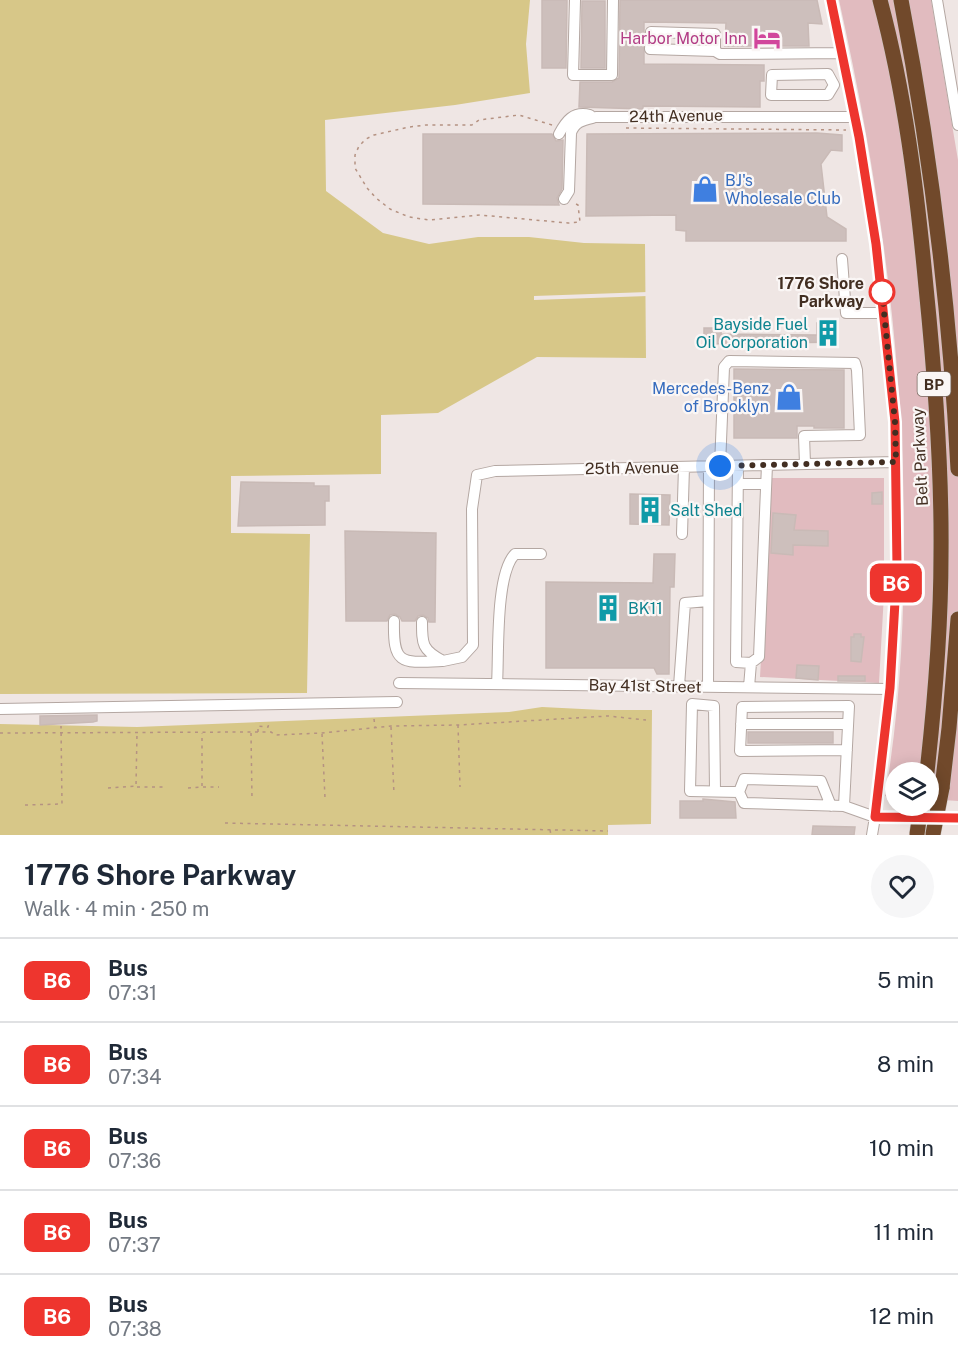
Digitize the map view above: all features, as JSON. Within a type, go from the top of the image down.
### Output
[{"type":"highway","name":"Belt Parkway","points":[[880,0],[899,94],[920,225],[937,424],[941,555],[940,619],[928,762]]},
{"type":"highway","name":"BP","points":[[900,0],[918,87],[936,212],[951,344],[958,469]]},
{"type":"highway","points":[[933,834],[942,788],[949,728],[958,618]]},
{"type":"highway","points":[[917,835],[920,816]]},
{"type":"street","points":[[575,0],[573,75],[612,75],[613,0]]},
{"type":"street","points":[[831,0],[855,117],[876,244],[895,422],[897,567],[890,688],[872,835]]},
{"type":"street","points":[[937,0],[952,58],[958,125]]},
{"type":"street","points":[[715,51],[715,34],[651,32],[650,49],[715,51],[720,54],[842,53]]},
{"type":"street","points":[[828,74],[834,85],[828,95],[771,95],[772,75],[828,74]]},
{"type":"street","points":[[834,85],[848,84]]},
{"type":"street","name":"24th Avenue","points":[[559,131],[573,116],[584,114],[596,117],[855,117]]},
{"type":"street","points":[[564,199],[569,192],[573,127],[582,120],[596,117]]},
{"type":"street","points":[[842,260],[846,313],[884,313]]},
{"type":"street","points":[[708,687],[708,601],[714,466],[724,367],[729,361],[855,363],[860,435],[804,436],[805,464]]},
{"type":"street","name":"25th Avenue","points":[[443,661],[462,657],[473,645],[472,509],[477,475],[495,471],[896,462]]},
{"type":"street","points":[[738,466],[736,662],[751,663],[759,657],[767,465]]},
{"type":"street","points":[[682,534],[684,467]]},
{"type":"street","points":[[738,484],[766,484]]},
{"type":"street","points":[[497,684],[502,586],[510,559],[515,554],[541,554]]},
{"type":"street","points":[[679,686],[685,603],[708,601]]},
{"type":"street","points":[[394,621],[393,644],[400,657],[417,663],[443,661]]},
{"type":"street","points":[[422,622],[422,644],[443,661]]},
{"type":"street","points":[[749,687],[751,663]]},
{"type":"street","name":"Bay 41st Street","points":[[399,683],[890,688]]},
{"type":"street","points":[[0,709],[397,702]]},
{"type":"street","points":[[715,791],[714,706],[692,705],[690,791],[739,792]]},
{"type":"street","points":[[844,806],[847,750],[849,706],[742,707],[740,751],[847,750]]},
{"type":"street","points":[[741,724],[848,724]]},
{"type":"street","points":[[831,806],[821,781],[744,779],[739,792],[744,803],[831,806],[844,806],[875,817],[958,818]]},
{"type":"path","points":[[559,131],[519,115],[479,120],[472,125],[426,124],[409,127],[366,139],[359,146],[355,155],[355,168],[367,188],[390,209],[409,217],[429,220],[480,215],[562,223],[580,222],[578,205],[564,199]]},
{"type":"path","points":[[624,128],[848,130]]},
{"type":"path","points":[[0,733],[258,732],[276,735],[391,726],[608,716],[646,720]]},
{"type":"path","points":[[374,719],[375,727]]},
{"type":"path","points":[[258,732],[258,726],[268,727],[268,723]]},
{"type":"path","points":[[458,724],[460,787]]},
{"type":"path","points":[[25,805],[62,804],[61,726]]},
{"type":"path","points":[[391,726],[394,794]]},
{"type":"path","points":[[136,786],[137,732]]},
{"type":"path","points":[[202,732],[202,787]]},
{"type":"path","points":[[251,732],[252,800]]},
{"type":"path","points":[[322,733],[325,798]]},
{"type":"path","points":[[108,788],[164,787]]},
{"type":"path","points":[[188,788],[219,787]]},
{"type":"path","points":[[225,823],[608,831]]},
{"type":"path","points":[[550,829],[551,835]]},
{"type":"shaded area","points":[[0,0],[530,0],[526,44],[530,93],[455,105],[325,120],[326,191],[383,233],[429,244],[478,237],[529,237],[584,243],[645,244],[646,358],[537,357],[438,413],[381,415],[381,474],[231,476],[231,533],[310,534],[307,693],[0,694]]},
{"type":"shaded area","points":[[839,0],[931,0],[958,160],[958,801],[939,800],[939,762],[890,762],[898,700],[903,604],[903,470],[894,335],[886,268],[866,134]]},
{"type":"shaded area","points":[[771,478],[884,478],[884,594],[879,683],[760,677]]},
{"type":"shaded area","points":[[542,707],[652,710],[651,824],[608,825],[608,835],[0,835],[0,724],[137,727],[509,712]]},
{"type":"pier","points":[[648,292],[648,296],[534,300],[534,296]]},
{"type":"building","points":[[542,0],[567,0],[566,68],[542,68]]},
{"type":"building","points":[[620,0],[817,0],[822,24],[808,23],[809,46],[725,46],[726,23],[644,22],[644,64],[764,65],[764,81],[760,81],[760,107],[643,106],[643,109],[579,107],[580,82],[612,82],[619,78]]},
{"type":"building","points":[[582,1],[605,1],[605,68],[581,68]]},
{"type":"building","name":"BJ's Wholesale Club","points":[[817,133],[842,135],[842,151],[831,150],[821,164],[827,217],[846,229],[846,241],[686,241],[686,231],[676,230],[676,215],[586,216],[587,134]]},
{"type":"building","points":[[423,134],[552,134],[556,141],[563,140],[562,189],[557,198],[559,205],[423,204]]},
{"type":"building","points":[[817,323],[838,323],[838,342],[704,344],[704,328],[721,328],[721,334],[817,335]]},
{"type":"building","name":"Mercedes-Benz of Brooklyn","points":[[734,369],[844,370],[844,428],[797,426],[797,438],[734,438]]},
{"type":"building","points":[[241,482],[314,483],[314,486],[329,486],[329,501],[325,501],[325,525],[238,526]]},
{"type":"building","points":[[882,492],[882,504],[872,504],[872,493]]},
{"type":"building","name":"Salt Shed","points":[[630,494],[670,495],[669,525],[630,524]]},
{"type":"building","points":[[773,513],[796,515],[794,530],[828,531],[828,546],[793,545],[793,555],[771,553]]},
{"type":"building","points":[[345,531],[436,533],[435,622],[429,622],[428,618],[423,615],[418,616],[415,621],[402,621],[395,614],[390,615],[387,621],[346,621]]},
{"type":"building","name":"BK11","points":[[654,554],[675,554],[674,587],[670,587],[669,674],[657,674],[654,668],[546,668],[546,582],[653,583]]},
{"type":"building","points":[[854,634],[861,634],[861,637],[864,637],[861,662],[851,661],[851,637],[854,637]]},
{"type":"building","points":[[797,665],[819,666],[818,680],[796,678]]},
{"type":"building","points":[[838,676],[865,676],[865,681],[838,681]]},
{"type":"building","points":[[97,715],[97,721],[93,722],[40,725],[40,716]]},
{"type":"building","points":[[748,732],[833,732],[833,743],[748,743]]},
{"type":"building","points":[[703,799],[735,802],[736,818],[680,818],[680,801],[703,801]]},
{"type":"building","points":[[813,826],[855,827],[854,835],[812,835]]},
{"type":"bus line","name":"B6","points":[[831,0],[859,137],[876,244],[895,422],[897,567],[890,688],[875,817],[958,818]]},
{"type":"place","name":"Harbor Motor Inn","points":[[767,38]]},
{"type":"place","name":"BJ's Wholesale Club","points":[[705,189]]},
{"type":"place","name":"1776 Shore Parkway","points":[[882,292]]},
{"type":"place","name":"Bayside Fuel Oil Corporation","points":[[828,333]]},
{"type":"place","name":"Mercedes-Benz of Brooklyn","points":[[789,397]]},
{"type":"place","name":"Salt Shed","points":[[650,510]]},
{"type":"place","name":"BK11","points":[[608,608]]},
{"type":"route","points":[[720,466],[896,462],[895,422],[882,292]]}]
